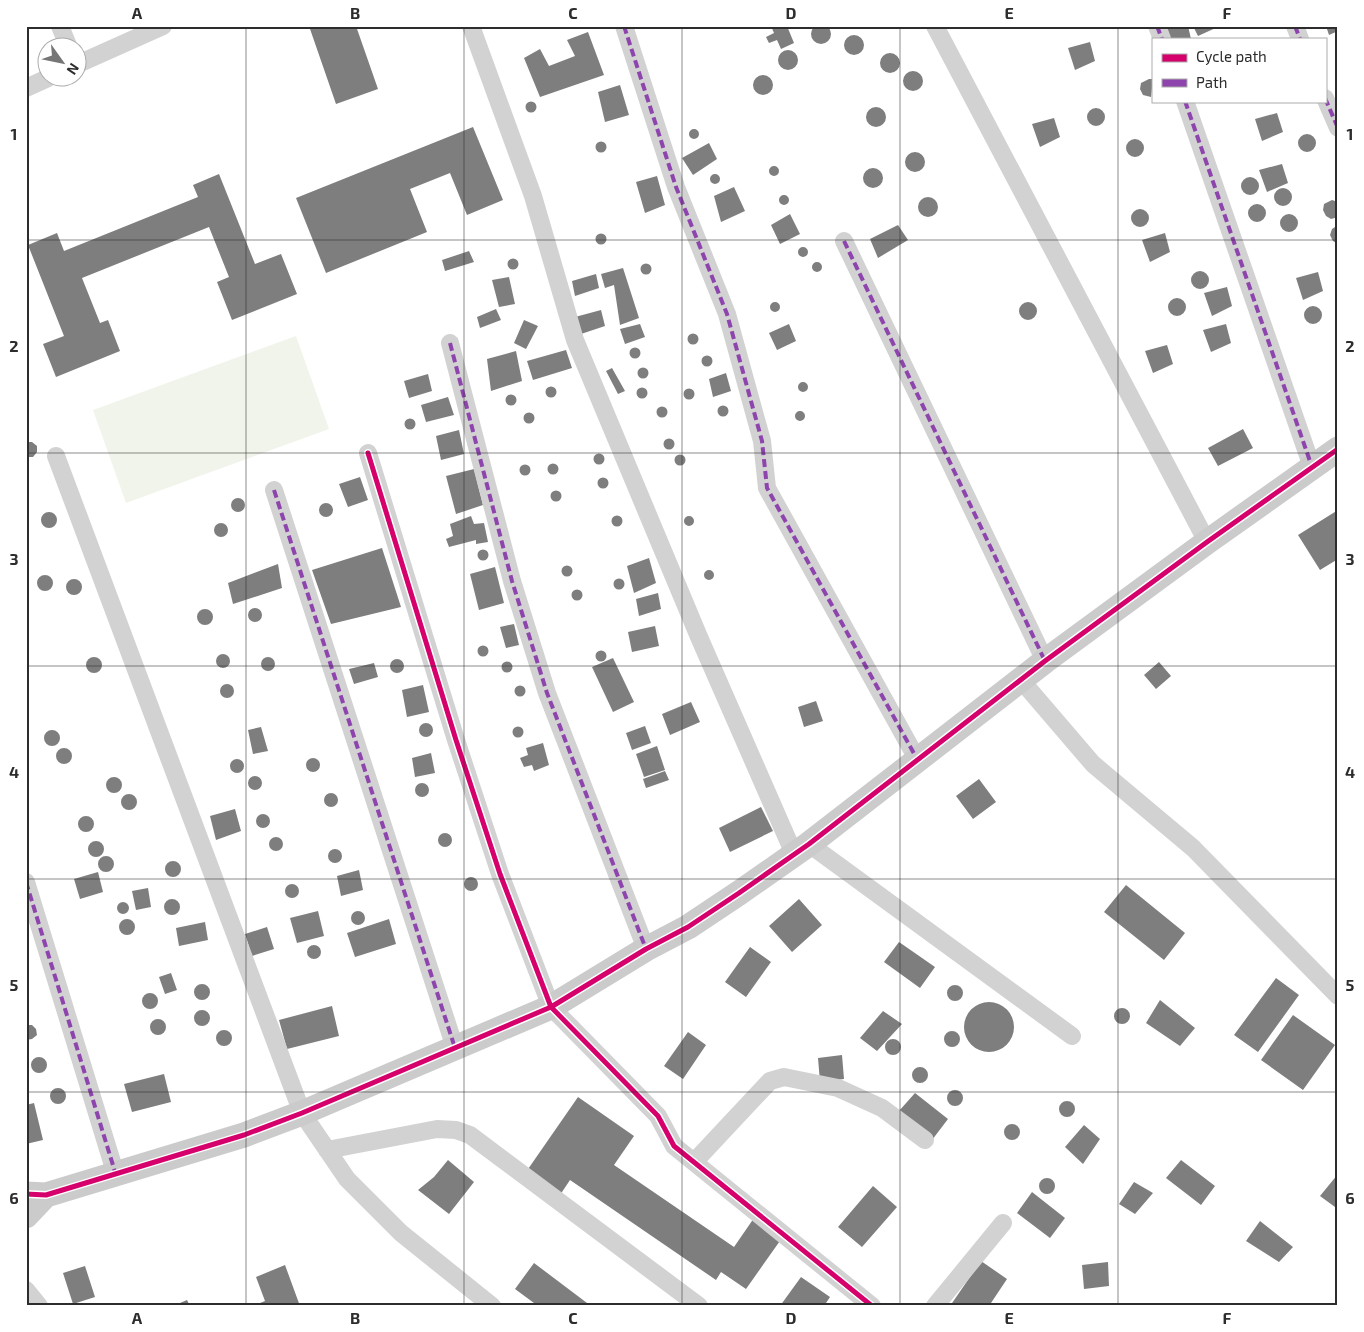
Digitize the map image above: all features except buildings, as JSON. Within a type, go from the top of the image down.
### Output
[{"type":"street","points":[[60,26],[65,38]]},
{"type":"street","points":[[88,60],[163,26]]},
{"type":"street","points":[[471,26],[533,196],[575,340],[699,637],[802,849],[1072,1036]]},
{"type":"street","points":[[624,26],[676,187],[727,314],[762,441],[767,488],[917,759]]},
{"type":"street","points":[[935,26],[1206,542]]},
{"type":"street","points":[[1157,26],[1162,38]]},
{"type":"street","points":[[1295,26],[1300,38]]},
{"type":"street","points":[[26,88],[38,83]]},
{"type":"street","points":[[1326,100],[1338,128]]},
{"type":"street","points":[[1185,102],[1312,467]]},
{"type":"street","points":[[844,241],[1045,661]]},
{"type":"street","points":[[450,343],[512,581],[547,693],[646,949]]},
{"type":"street","points":[[26,1216],[36,1194],[116,1175],[244,1135],[302,1113],[551,1007],[646,949],[688,927],[802,849],[1045,661],[1206,542],[1338,449]]},
{"type":"street","points":[[368,453],[456,740],[494,856],[551,1007],[658,1116],[674,1146],[695,1161],[872,1306]]},
{"type":"street","points":[[56,456],[302,1113],[347,1179],[401,1233],[492,1306]]},
{"type":"street","points":[[274,490],[455,1048]]},
{"type":"street","points":[[1020,680],[1093,764],[1193,848],[1338,996]]},
{"type":"street","points":[[26,882],[116,1175]]},
{"type":"street","points":[[695,1161],[770,1081],[784,1077],[838,1088],[856,1096],[882,1108],[925,1140]]},
{"type":"street","points":[[327,1150],[437,1129],[456,1130],[470,1135],[699,1306]]},
{"type":"street","points":[[935,1306],[1003,1223]]},
{"type":"street","points":[[26,1290],[40,1306]]},
{"type":"shaded area","points":[[296,336],[329,429],[126,503],[93,410]]},
{"type":"marked path","points":[[624,26],[676,187],[727,314],[762,441],[767,488],[917,759]]},
{"type":"marked path","points":[[1157,26],[1162,38]]},
{"type":"marked path","points":[[1295,26],[1300,38]]},
{"type":"marked path","points":[[1326,100],[1338,128]]},
{"type":"marked path","points":[[1185,102],[1312,467]]},
{"type":"marked path","points":[[844,241],[1045,661]]},
{"type":"marked path","points":[[450,343],[512,581],[547,693],[646,949]]},
{"type":"marked path","points":[[274,490],[455,1048]]},
{"type":"marked path","points":[[26,882],[116,1175]]},
{"type":"cycle path","points":[[26,1194],[46,1195],[244,1135],[302,1113],[551,1007],[646,949],[688,927],[809,844],[1045,661],[1338,449]]},
{"type":"cycle path","points":[[368,453],[456,740],[500,874],[551,1007],[658,1116],[674,1146],[872,1306]]}]
